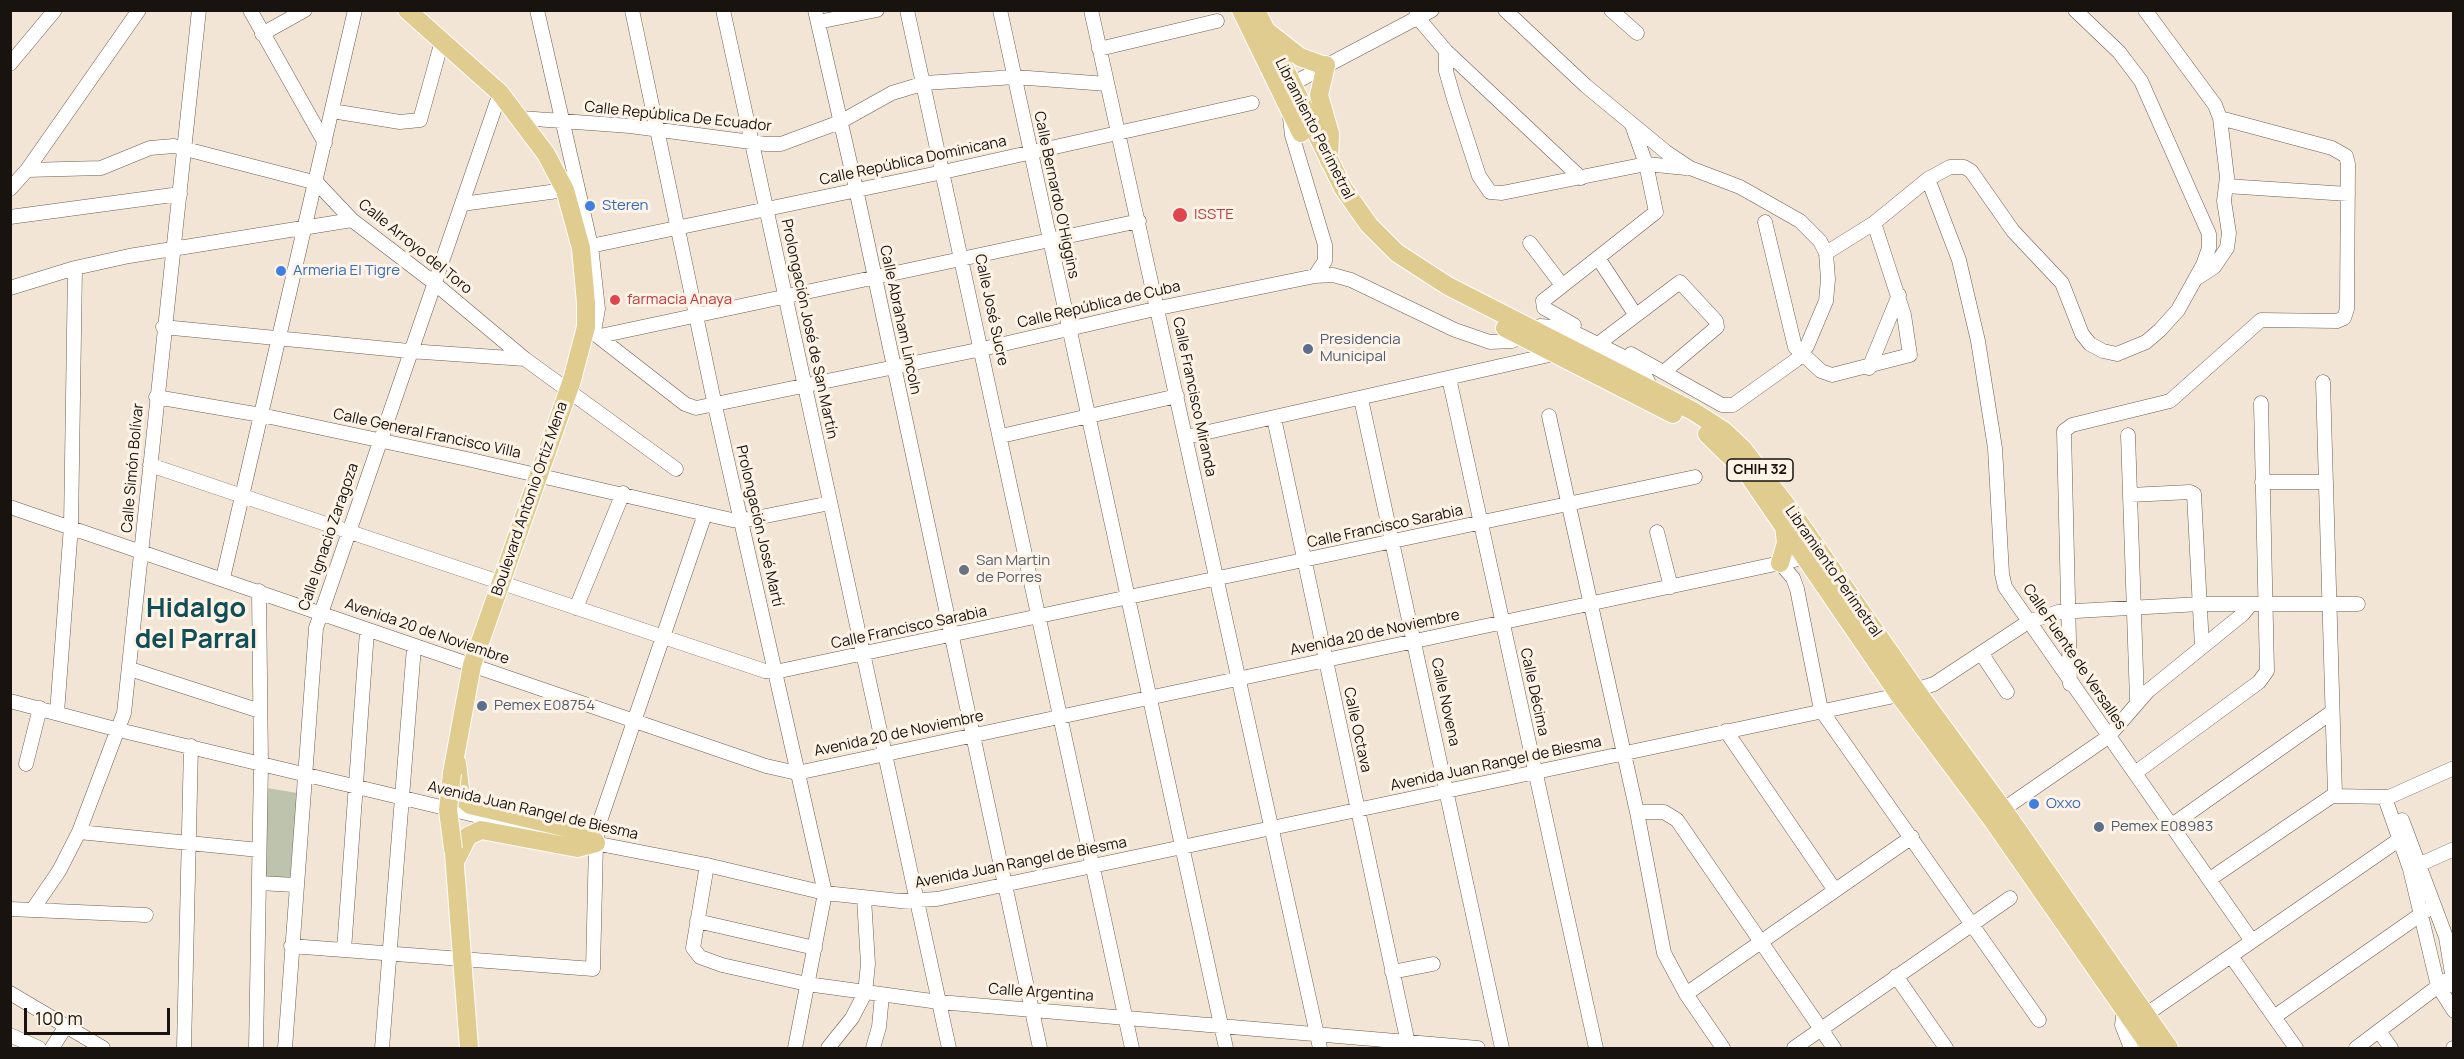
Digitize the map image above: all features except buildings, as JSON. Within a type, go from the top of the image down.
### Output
[{"type":"main road","name":"Boulevard Antonio Ortiz Mena","points":[[407,10],[500,93],[546,154],[565,190],[586,247],[586,303],[593,331],[564,403],[472,665],[455,746],[448,810],[454,856],[469,1048]]},
{"type":"main road","name":"Libramiento Perimetral","points":[[1241,10],[1355,208],[1397,253],[1528,333],[1554,355],[1707,434],[1744,469],[1784,525],[1814,555]]},
{"type":"main road","name":"Libramiento Perimetral","points":[[1256,10],[1285,88],[1290,112],[1340,205],[1376,250],[1426,288],[1528,333],[1572,349],[1652,389],[1710,421],[1743,449],[1907,692],[1997,813],[2135,1016],[2151,1048]]},
{"type":"main road","points":[[1263,29],[1300,57],[1326,66],[1319,95],[1330,134],[1329,163]]},
{"type":"main road","points":[[1780,563],[1786,543],[1784,525]]},
{"type":"main road","points":[[454,856],[468,836],[481,830],[578,848],[596,843],[590,835],[580,831],[470,806],[463,799],[460,789],[455,746]]},
{"type":"main road","name":"Libramiento Perimetral","points":[[2135,1016],[2169,1048]]},
{"type":"street","points":[[10,64],[16,48],[55,10]]},
{"type":"street","name":"Calle Simón Bolívar","points":[[33,909],[59,871],[79,832],[119,730],[130,669],[163,327],[186,148],[199,10]]},
{"type":"street","points":[[250,10],[325,143]]},
{"type":"street","points":[[262,34],[305,10]]},
{"type":"street","points":[[223,578],[317,183],[355,10]]},
{"type":"street","points":[[537,10],[563,122],[586,247]]},
{"type":"street","name":"Prolongación José Martí","points":[[632,10],[659,130],[677,229],[825,893],[795,1048]]},
{"type":"street","name":"Prolongación José de San Martín","points":[[723,10],[949,1048]]},
{"type":"street","points":[[817,16],[877,10]]},
{"type":"street","name":"Calle José Sucre","points":[[907,10],[963,258],[1132,1048]]},
{"type":"street","name":"Calle Bernardo O'Higgins","points":[[999,10],[1226,1048]]},
{"type":"street","name":"Calle Francisco Miranda","points":[[1091,10],[1159,308],[1270,829],[1320,1048]]},
{"type":"street","points":[[1285,88],[1417,14],[1432,10]]},
{"type":"street","points":[[1505,10],[1632,125],[1690,168]]},
{"type":"street","points":[[1611,10],[1637,33]]},
{"type":"street","points":[[1826,253],[1874,223],[1928,179],[1950,168],[1964,167],[1971,171],[2013,231],[2062,283],[2082,334],[2090,344],[2103,351],[2117,354],[2146,342],[2178,310],[2196,279],[2209,248],[2209,234],[2196,200],[2141,81],[2119,52],[2075,10]]},
{"type":"street","points":[[2145,10],[2215,105],[2220,118],[2226,186],[2224,201],[2229,233],[2227,248],[2214,267],[2196,279]]},
{"type":"street","points":[[10,189],[27,170],[134,12]]},
{"type":"street","points":[[1417,14],[1446,51],[1581,178]]},
{"type":"street","name":"Calle Abraham Lincoln","points":[[817,16],[1040,1048]]},
{"type":"street","points":[[1099,50],[1217,21]]},
{"type":"street","points":[[332,111],[400,122],[417,122],[422,117],[442,41]]},
{"type":"street","points":[[1446,51],[1446,71],[1454,99],[1479,176],[1487,190],[1502,193],[1646,164],[1690,168],[1740,187],[1800,221],[1820,242],[1826,253],[1828,279],[1826,301],[1819,322],[1801,354],[1733,405],[1727,406],[1665,371],[1600,342]]},
{"type":"street","name":"Calle República De Ecuador","points":[[521,118],[781,144],[840,122],[892,93],[924,83],[1015,77],[1107,84]]},
{"type":"street","name":"Calle Ignacio Zaragoza","points":[[285,1048],[313,648],[320,613],[500,93]]},
{"type":"street","name":"Calle República Dominicana","points":[[586,247],[943,172],[1252,103]]},
{"type":"street","points":[[1290,112],[1292,135],[1325,244],[1325,261],[1315,276]]},
{"type":"street","points":[[2070,684],[2064,431],[2072,425],[2170,401],[2261,320],[2337,321],[2344,318],[2347,309],[2348,164],[2346,156],[2332,148],[2220,118]]},
{"type":"street","points":[[1632,125],[1646,164],[1656,212],[1562,285],[1542,304],[1638,366],[1652,389]]},
{"type":"street","points":[[27,170],[101,168],[150,148],[186,148],[317,183]]},
{"type":"street","name":"Calle Fuente de Versalles","points":[[1928,179],[1959,260],[1978,341],[1995,448],[2003,580],[2070,684],[2252,941]]},
{"type":"street","name":"Calle Arroyo del Toro","points":[[317,183],[352,220],[434,282],[525,359],[676,469]]},
{"type":"street","points":[[2226,186],[2348,194]]},
{"type":"street","points":[[462,204],[565,190]]},
{"type":"street","points":[[10,217],[180,194]]},
{"type":"street","points":[[10,288],[75,268],[173,248],[352,220]]},
{"type":"street","points":[[593,331],[697,317],[1139,221]]},
{"type":"street","points":[[1765,222],[1791,337],[1801,354],[1821,371],[1832,375],[1869,368],[1910,356],[1899,295],[1874,223]]},
{"type":"street","points":[[1530,243],[1562,285]]},
{"type":"street","points":[[1598,258],[1635,314]]},
{"type":"street","points":[[57,713],[71,526],[75,268]]},
{"type":"street","name":"Calle República de Cuba","points":[[593,331],[685,404],[696,408],[716,406],[982,349],[1159,308],[1315,276],[1333,275],[1351,280],[1476,338],[1502,342],[1549,325],[1565,328],[1600,342]]},
{"type":"street","points":[[1600,342],[1678,282],[1716,321],[1717,327],[1665,371]]},
{"type":"street","points":[[1869,368],[1899,295]]},
{"type":"street","points":[[163,327],[409,351],[525,359]]},
{"type":"street","points":[[1186,437],[1554,355],[1572,349]]},
{"type":"street","name":"Calle Décima","points":[[1449,378],[1596,1048]]},
{"type":"street","points":[[2323,382],[2335,795]]},
{"type":"street","points":[[1001,435],[1177,396]]},
{"type":"street","name":"Calle General Francisco Villa","points":[[156,397],[261,415],[540,475],[705,514],[741,520],[830,503]]},
{"type":"street","name":"Calle Novena","points":[[1361,399],[1394,542],[1502,1048]]},
{"type":"street","points":[[2135,773],[2259,682],[2267,671],[2261,403]]},
{"type":"street","points":[[1549,416],[1637,812],[1664,953],[1686,994],[1723,1048]]},
{"type":"street","name":"Calle Octava","points":[[1274,418],[1408,1046]]},
{"type":"street","points":[[2128,435],[2137,701]]},
{"type":"street","name":"Calle Francisco Sarabia","points":[[150,465],[662,637],[765,671],[775,672],[1695,477]]},
{"type":"street","points":[[2262,482],[2326,482]]},
{"type":"street","points":[[2130,495],[2193,492],[2202,647]]},
{"type":"street","points":[[576,608],[623,494]]},
{"type":"street","name":"Avenida 20 de Noviembre","points":[[10,507],[142,550],[367,631],[766,766],[797,773],[1814,555]]},
{"type":"street","points":[[291,946],[593,969],[596,843],[600,821],[705,514]]},
{"type":"street","points":[[1657,532],[1671,587]]},
{"type":"street","points":[[1780,563],[1793,578],[1797,589],[1821,710],[2039,1020]]},
{"type":"street","points":[[256,1048],[261,765],[259,591]]},
{"type":"street","name":"Avenida Juan Rangel de Biesma","points":[[10,701],[261,765],[596,843],[707,865],[825,893],[918,901],[1094,867],[1907,692],[1934,684],[2028,622],[2069,610],[2200,604],[2358,604]]},
{"type":"street","points":[[1997,813],[2108,737],[2137,701],[2251,604]]},
{"type":"street","points":[[344,950],[367,631]]},
{"type":"street","points":[[382,1048],[414,647]]},
{"type":"street","points":[[1981,653],[2007,692]]},
{"type":"street","points":[[130,669],[260,711]]},
{"type":"street","points":[[26,764],[40,708]]},
{"type":"street","points":[[2172,825],[2332,712]]},
{"type":"street","points":[[1726,730],[1834,889]]},
{"type":"street","points":[[184,1048],[191,746]]},
{"type":"street","points":[[2210,879],[2335,795],[2389,797],[2454,768]]},
{"type":"street","points":[[2356,1048],[2438,986],[2453,979],[2449,950],[2436,906],[2400,839],[2389,797]]},
{"type":"street","points":[[2389,797],[2415,867],[2421,913],[2438,986],[2454,1011]]},
{"type":"street","points":[[1637,812],[1664,812],[1677,820],[1762,940],[1834,1048]]},
{"type":"street","points":[[79,832],[260,850]]},
{"type":"street","points":[[1686,994],[1912,837]]},
{"type":"street","points":[[2132,1048],[2122,1025],[2231,956],[2400,839]]},
{"type":"street","points":[[2415,867],[2454,849]]},
{"type":"street","name":"Calle Argentina","points":[[707,865],[693,948],[700,957],[722,965],[807,984],[939,1002],[1221,1025],[1408,1046],[1478,1048]]},
{"type":"street","points":[[259,883],[295,885]]},
{"type":"street","points":[[828,1048],[852,1018],[865,993],[868,964],[864,898]]},
{"type":"street","points":[[1794,1048],[2010,898]]},
{"type":"street","points":[[2274,1017],[2421,913],[2436,906]]},
{"type":"street","points":[[10,909],[146,915]]},
{"type":"street","points":[[697,921],[815,948]]},
{"type":"street","points":[[2231,956],[2296,1048]]},
{"type":"street","points":[[1392,972],[1433,964]]},
{"type":"street","points":[[1896,976],[1946,1048]]},
{"type":"street","points":[[10,993],[103,1048]]},
{"type":"street","points":[[873,1048],[879,1027],[882,995]]},
{"type":"street","points":[[52,1048],[66,1026]]},
{"type":"street","points":[[2379,1031],[2391,1048]]},
{"type":"street","points":[[10,1035],[39,1048]]},
{"type":"green space","points":[[267,788],[297,793],[290,881],[266,880]]},
{"type":"place","name":"Steren","points":[[590,206]]},
{"type":"place","name":"ISSTE","points":[[1180,215]]},
{"type":"place","name":"Armeria El Tigre","points":[[281,271]]},
{"type":"place","name":"farmacia Anaya","points":[[615,300]]},
{"type":"place","name":"Presidencia Municipal","points":[[1308,349]]},
{"type":"place","name":"San Martin de Porres","points":[[964,570]]},
{"type":"place","name":"Pemex E08754","points":[[482,706]]},
{"type":"place","name":"Oxxo","points":[[2034,804]]},
{"type":"place","name":"Pemex E08983","points":[[2099,827]]},
{"type":"district","name":"Hidalgo del Parral","points":[[196,624]]}]
